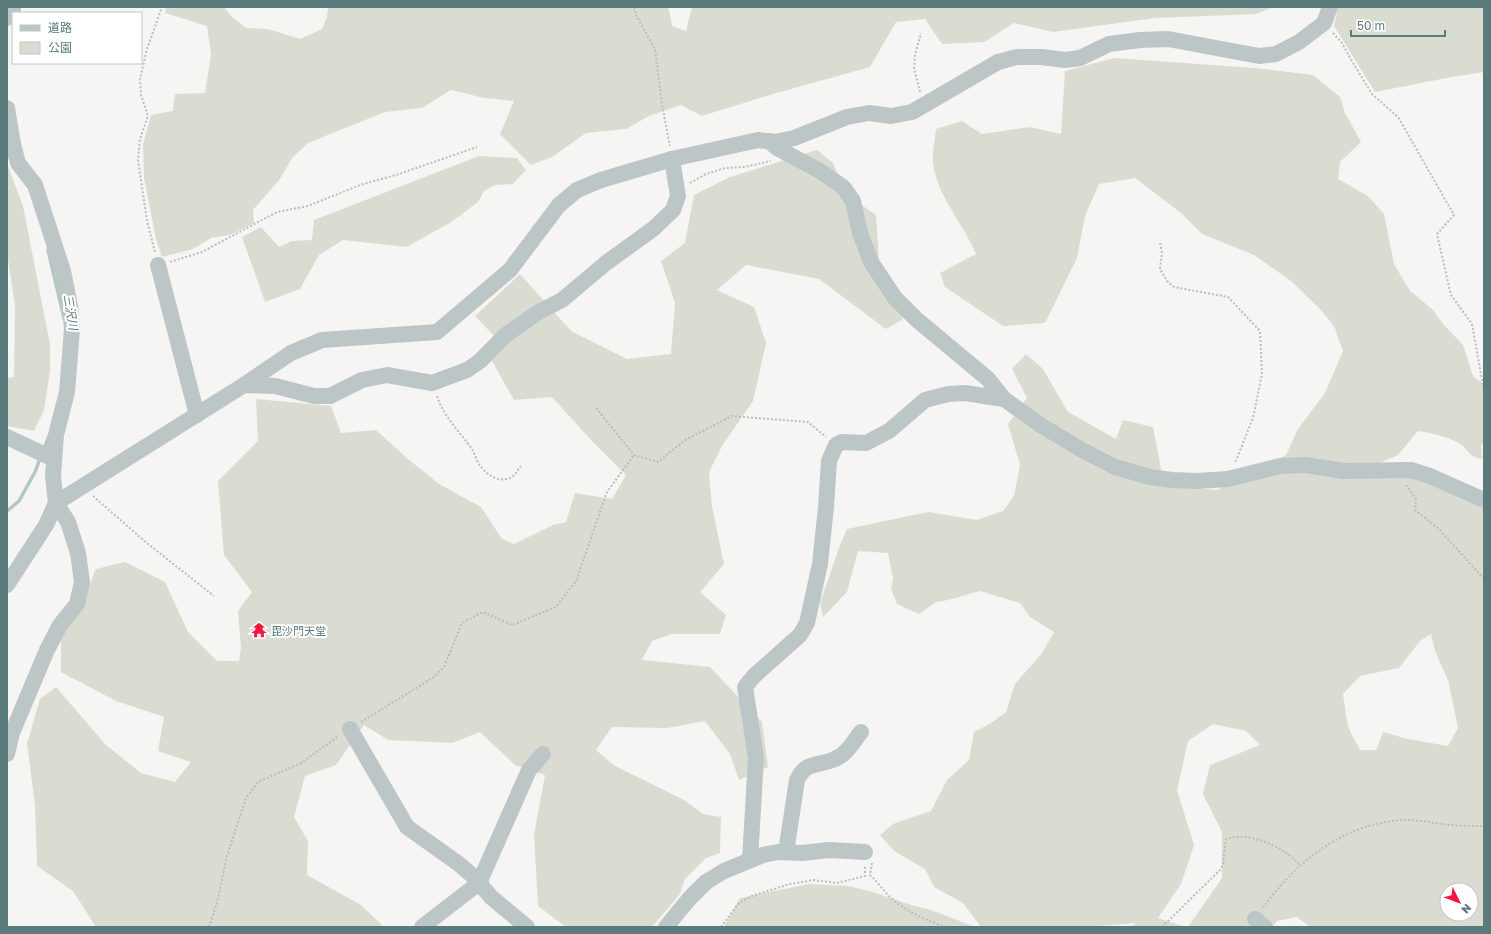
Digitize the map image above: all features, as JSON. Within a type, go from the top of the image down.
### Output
[{"type":"street","points":[[7,18],[13,10],[13,7]]},
{"type":"street","points":[[7,586],[46,525],[56,503],[244,385],[291,353],[322,340],[437,332],[510,270],[559,205],[577,190],[601,180],[672,159],[758,140],[774,142],[794,138],[847,117],[869,113],[891,116],[912,112],[998,62],[1017,57],[1065,60],[1080,58],[1109,44],[1140,40],[1168,39],[1259,56],[1276,54],[1299,42],[1324,23],[1330,7]]},
{"type":"street","points":[[7,108],[12,144],[18,162],[35,185],[63,271],[70,306],[72,329],[68,392],[56,435],[53,476],[56,503],[68,522],[78,553],[82,582],[76,604],[60,625],[44,656],[12,733],[7,754]]},
{"type":"street","points":[[769,141],[777,148],[820,171],[843,187],[853,201],[860,233],[871,262],[895,298],[916,319],[988,379],[1004,399],[1049,430],[1082,450],[1115,467],[1150,477],[1197,481],[1228,479],[1280,466],[1306,465],[1343,471],[1411,470],[1430,476],[1484,500]]},
{"type":"street","points":[[244,385],[275,386],[314,396],[330,396],[362,380],[387,375],[432,383],[467,370],[480,361],[507,334],[537,313],[562,300],[606,263],[653,228],[673,210],[678,196],[672,159]]},
{"type":"street","points":[[158,266],[196,414]]},
{"type":"street","points":[[750,860],[756,758],[745,687],[754,676],[800,634],[807,623],[820,564],[829,461],[836,445],[842,442],[866,443],[877,438],[889,431],[925,400],[948,394],[965,393],[1004,399]]},
{"type":"street","points":[[7,437],[54,459]]},
{"type":"street","points":[[350,729],[407,827],[459,864],[492,898],[527,927]]},
{"type":"street","points":[[786,852],[797,780],[802,771],[811,765],[835,759],[846,752],[860,732]]},
{"type":"street","points":[[422,927],[479,883],[529,770],[543,754]]},
{"type":"street","points":[[666,927],[689,899],[706,882],[724,872],[763,855],[778,852],[829,850],[865,852]]},
{"type":"path","points":[[162,7],[147,49],[140,79],[142,95],[148,116],[140,139],[138,160],[147,221],[158,266],[202,252],[277,212],[308,206],[360,185],[399,174],[477,147]]},
{"type":"path","points":[[634,7],[636,15],[655,50],[662,105],[672,159]]},
{"type":"path","points":[[1324,23],[1342,43],[1372,94],[1398,117],[1454,215],[1437,234],[1451,294],[1472,324],[1484,391]]},
{"type":"path","points":[[921,33],[915,55],[914,68],[924,104]]},
{"type":"path","points":[[678,196],[689,184],[706,174],[725,168],[758,164],[790,154]]},
{"type":"path","points":[[1160,243],[1162,253],[1160,269],[1167,281],[1174,287],[1228,298],[1260,331],[1262,374],[1253,418],[1228,479]]},
{"type":"path","points":[[432,383],[444,413],[471,447],[479,465],[498,479],[506,479],[513,476],[521,466]]},
{"type":"path","points":[[596,408],[634,455],[658,462],[685,440],[732,416],[808,422],[836,445]]},
{"type":"path","points":[[209,927],[217,903],[226,856],[246,798],[258,782],[301,763],[350,729],[434,677],[444,667],[462,623],[483,612],[512,625],[556,607],[576,581],[607,492],[634,455]]},
{"type":"path","points":[[1396,471],[1416,499],[1415,510],[1440,529],[1484,579]]},
{"type":"path","points":[[83,487],[148,544],[214,596]]},
{"type":"path","points":[[1260,923],[1271,897],[1300,865],[1330,843],[1352,832],[1371,825],[1404,820],[1484,826]]},
{"type":"path","points":[[1162,927],[1222,869],[1225,859],[1224,848],[1226,839],[1233,837],[1248,837],[1266,843],[1284,851],[1300,865]]},
{"type":"path","points":[[721,927],[739,903],[752,896],[790,884],[814,880],[837,883],[865,876],[865,852]]},
{"type":"path","points":[[865,852],[873,860],[870,875],[888,895],[907,910],[925,920],[946,927]]},
{"type":"green space","points":[[166,7],[224,7],[231,16],[246,28],[268,29],[300,39],[322,29],[327,17],[328,7],[665,7],[669,9],[672,26],[686,31],[692,7],[1273,7],[1256,14],[1155,18],[1053,32],[1014,23],[984,42],[942,44],[925,19],[896,22],[870,67],[773,94],[702,116],[681,105],[649,116],[626,129],[586,133],[552,157],[531,165],[500,134],[514,101],[484,98],[451,90],[422,108],[385,112],[308,143],[292,158],[280,179],[253,210],[254,223],[230,235],[211,238],[193,249],[162,257],[156,239],[144,178],[143,144],[151,115],[173,111],[175,94],[205,93],[211,54],[207,26],[165,13]]},
{"type":"green space","points":[[1338,7],[1484,7],[1484,72],[1375,92],[1334,26]]},
{"type":"green space","points":[[1114,58],[1255,68],[1313,75],[1340,97],[1345,113],[1361,142],[1340,162],[1338,179],[1368,196],[1384,214],[1394,264],[1410,291],[1432,309],[1444,325],[1463,345],[1473,376],[1484,384],[1484,442],[1481,445],[1482,459],[1473,456],[1461,444],[1452,440],[1438,435],[1418,431],[1398,455],[1380,463],[1426,478],[1484,504],[1484,927],[1310,927],[1297,917],[1277,921],[1272,927],[1188,927],[1222,878],[1222,832],[1203,794],[1210,765],[1260,745],[1246,731],[1213,724],[1188,741],[1177,790],[1194,845],[1181,884],[1158,918],[1185,927],[1130,927],[1137,923],[1087,927],[981,927],[963,903],[934,887],[925,869],[894,851],[880,835],[893,824],[931,811],[947,780],[969,760],[974,732],[991,723],[1006,712],[1015,684],[1042,653],[1054,632],[1030,617],[1020,603],[980,591],[936,602],[919,614],[897,604],[891,589],[893,578],[888,553],[858,551],[847,592],[823,617],[820,603],[847,529],[928,512],[977,520],[1003,511],[1014,496],[1020,465],[1008,424],[1027,398],[1012,369],[1026,354],[1043,369],[1068,412],[1116,439],[1123,420],[1153,427],[1164,485],[1217,490],[1286,455],[1298,429],[1325,393],[1343,351],[1334,326],[1321,310],[1291,281],[1254,255],[1202,234],[1181,213],[1135,178],[1099,184],[1085,216],[1077,258],[1045,323],[1003,326],[945,287],[940,273],[976,254],[945,198],[935,175],[933,150],[936,129],[962,121],[982,134],[1030,127],[1061,134],[1065,71]],"holes":[[[1431,634],[1435,651],[1448,680],[1458,728],[1448,746],[1408,739],[1383,732],[1376,750],[1360,750],[1348,727],[1343,694],[1360,676],[1399,668],[1420,641]]]},
{"type":"green space","points":[[817,150],[833,163],[846,194],[876,215],[879,261],[903,319],[886,329],[819,279],[746,265],[717,290],[754,307],[766,343],[753,401],[722,446],[709,472],[712,506],[724,564],[700,592],[726,615],[720,634],[672,634],[652,641],[642,660],[710,667],[762,722],[768,767],[739,780],[730,754],[705,721],[667,728],[612,727],[596,750],[615,766],[684,800],[703,814],[721,817],[720,853],[706,858],[685,879],[680,894],[652,927],[566,927],[538,906],[534,835],[545,775],[515,765],[480,732],[452,743],[388,740],[364,725],[336,765],[305,776],[294,817],[308,841],[307,875],[361,905],[384,927],[96,927],[73,891],[37,866],[35,805],[27,744],[40,699],[56,687],[106,745],[141,773],[175,782],[191,762],[158,751],[164,717],[116,701],[61,672],[61,637],[82,604],[96,569],[125,562],[165,582],[188,632],[217,661],[239,661],[241,647],[238,611],[252,592],[224,555],[218,481],[258,441],[256,399],[331,406],[341,433],[376,430],[439,484],[481,507],[502,539],[514,544],[553,525],[566,522],[575,493],[612,499],[626,475],[590,439],[552,397],[514,400],[492,361],[494,336],[475,316],[520,274],[571,331],[627,359],[671,354],[675,303],[661,261],[685,243],[694,195],[730,177]]},
{"type":"green space","points":[[479,156],[517,158],[526,170],[512,185],[495,185],[484,191],[478,202],[450,223],[406,247],[343,240],[319,255],[300,289],[265,302],[242,237],[261,227],[279,247],[292,241],[312,240],[314,220]]},
{"type":"green space","points":[[7,164],[23,206],[50,344],[50,371],[44,410],[34,431],[7,426],[7,378],[14,377],[15,306],[7,253]]},
{"type":"green space","points":[[809,884],[848,886],[873,892],[979,927],[724,927],[740,898]]},
{"type":"waterway","name":"三沢川","points":[[48,250],[64,318]]},
{"type":"waterway","name":"三沢川","points":[[44,449],[49,436]]},
{"type":"waterway","name":"三沢川","points":[[7,511],[19,501],[35,472],[41,456]]},
{"type":"place","name":"毘沙門天堂","points":[[259,630]]}]
